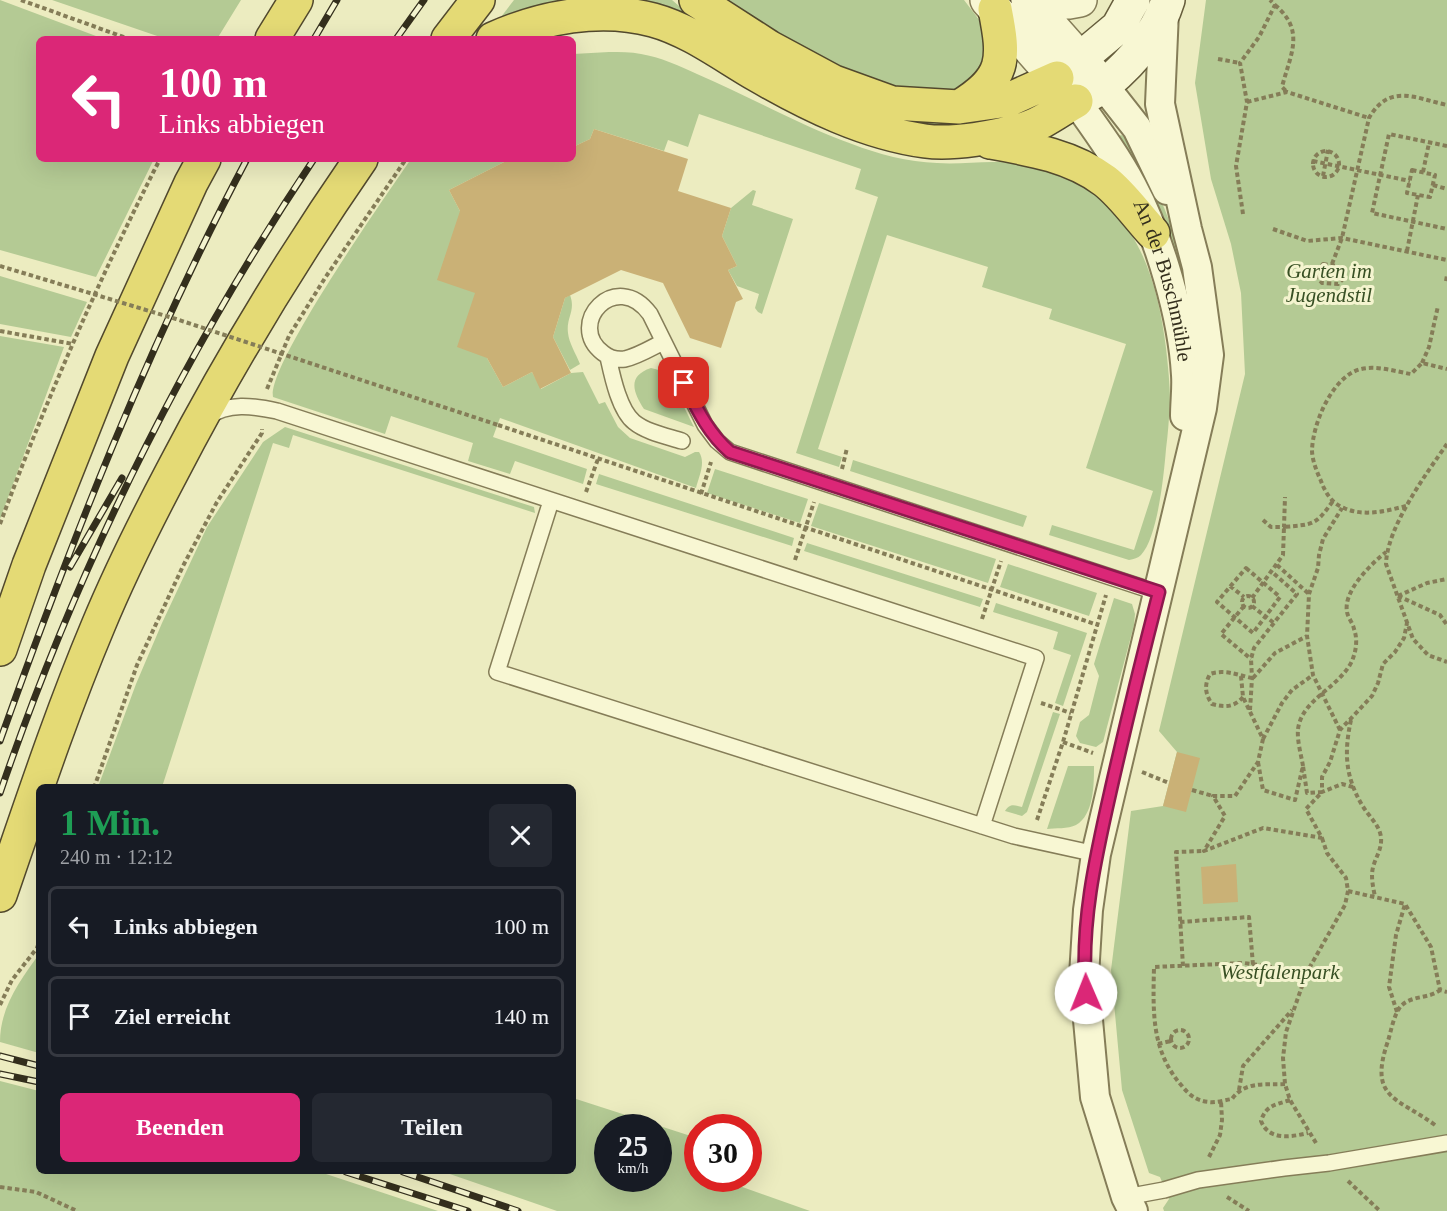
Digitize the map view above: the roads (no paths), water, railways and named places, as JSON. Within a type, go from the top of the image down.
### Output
[{"type":"highway","points":[[258,36],[263,11],[270,0]]},
{"type":"highway","points":[[274,36],[296,0]]},
{"type":"highway","points":[[450,36],[478,0]]},
{"type":"highway","points":[[696,0],[768,47],[834,82],[892,104],[959,107],[1008,100],[1079,81]]},
{"type":"highway","points":[[959,107],[982,93],[999,68],[1002,44],[991,4]]},
{"type":"highway","points":[[500,36],[559,17],[591,14],[653,20],[691,36],[803,100],[849,122],[927,141],[975,140],[1033,149],[1083,167],[1107,182],[1153,233]]},
{"type":"highway","points":[[975,140],[1026,129],[1079,81]]},
{"type":"highway","points":[[0,649],[29,565],[112,356],[202,162]]},
{"type":"highway","points":[[39,784],[98,625],[145,524],[259,314],[312,229],[359,162]]},
{"type":"highway","points":[[0,611],[29,565]]},
{"type":"highway","points":[[0,895],[36,792]]},
{"type":"street","points":[[1028,0],[1079,81]]},
{"type":"street","points":[[1047,0],[1069,2],[1080,0]]},
{"type":"street","points":[[1079,81],[1118,27],[1134,0]]},
{"type":"street","points":[[991,4],[1079,81]]},
{"type":"street","points":[[1079,81],[1144,46],[1166,6]]},
{"type":"street","name":"An der Buschmühle","points":[[1129,1204],[1095,1097],[1084,976],[1088,910],[1096,854],[1202,408],[1209,355],[1197,267],[1160,104],[1166,6]]},
{"type":"street","name":"An der Buschmühle","points":[[1079,81],[1137,128],[1187,229]]},
{"type":"street","name":"An der Buschmühle","points":[[1079,81],[1102,136],[1133,187],[1153,233],[1174,300],[1186,374],[1184,481]]},
{"type":"lane","points":[[663,342],[622,360],[608,357],[597,348],[591,337],[589,324],[599,305],[609,298],[620,296],[632,298],[642,304],[650,314],[705,425],[717,441],[730,452],[1159,592]]},
{"type":"lane","points":[[608,357],[617,393],[632,421],[646,429],[682,441]]},
{"type":"lane","points":[[194,430],[214,411],[232,407],[264,408],[1036,658],[982,826]]},
{"type":"lane","points":[[551,501],[497,672],[982,826],[1031,840],[1096,854]]},
{"type":"lane","points":[[1129,1204],[1206,1179],[1329,1163],[1447,1143]]},
{"type":"railway","points":[[316,36],[337,0]]},
{"type":"railway","points":[[398,36],[424,0]]},
{"type":"railway","points":[[0,741],[83,518],[113,445],[177,300],[245,162]]},
{"type":"railway","points":[[0,793],[63,627],[98,545],[136,466],[220,310],[312,162]]},
{"type":"railway","points":[[70,567],[122,478]]},
{"type":"railway","points":[[0,1056],[36,1065]]},
{"type":"railway","points":[[0,1074],[36,1081]]},
{"type":"railway","points":[[352,1174],[468,1211]]},
{"type":"railway","points":[[409,1174],[518,1211]]},
{"type":"park label","name":"Garten im Jugendstil","points":[[1329,283]]},
{"type":"park label","name":"Westfalenpark","points":[[1280,972]]}]
